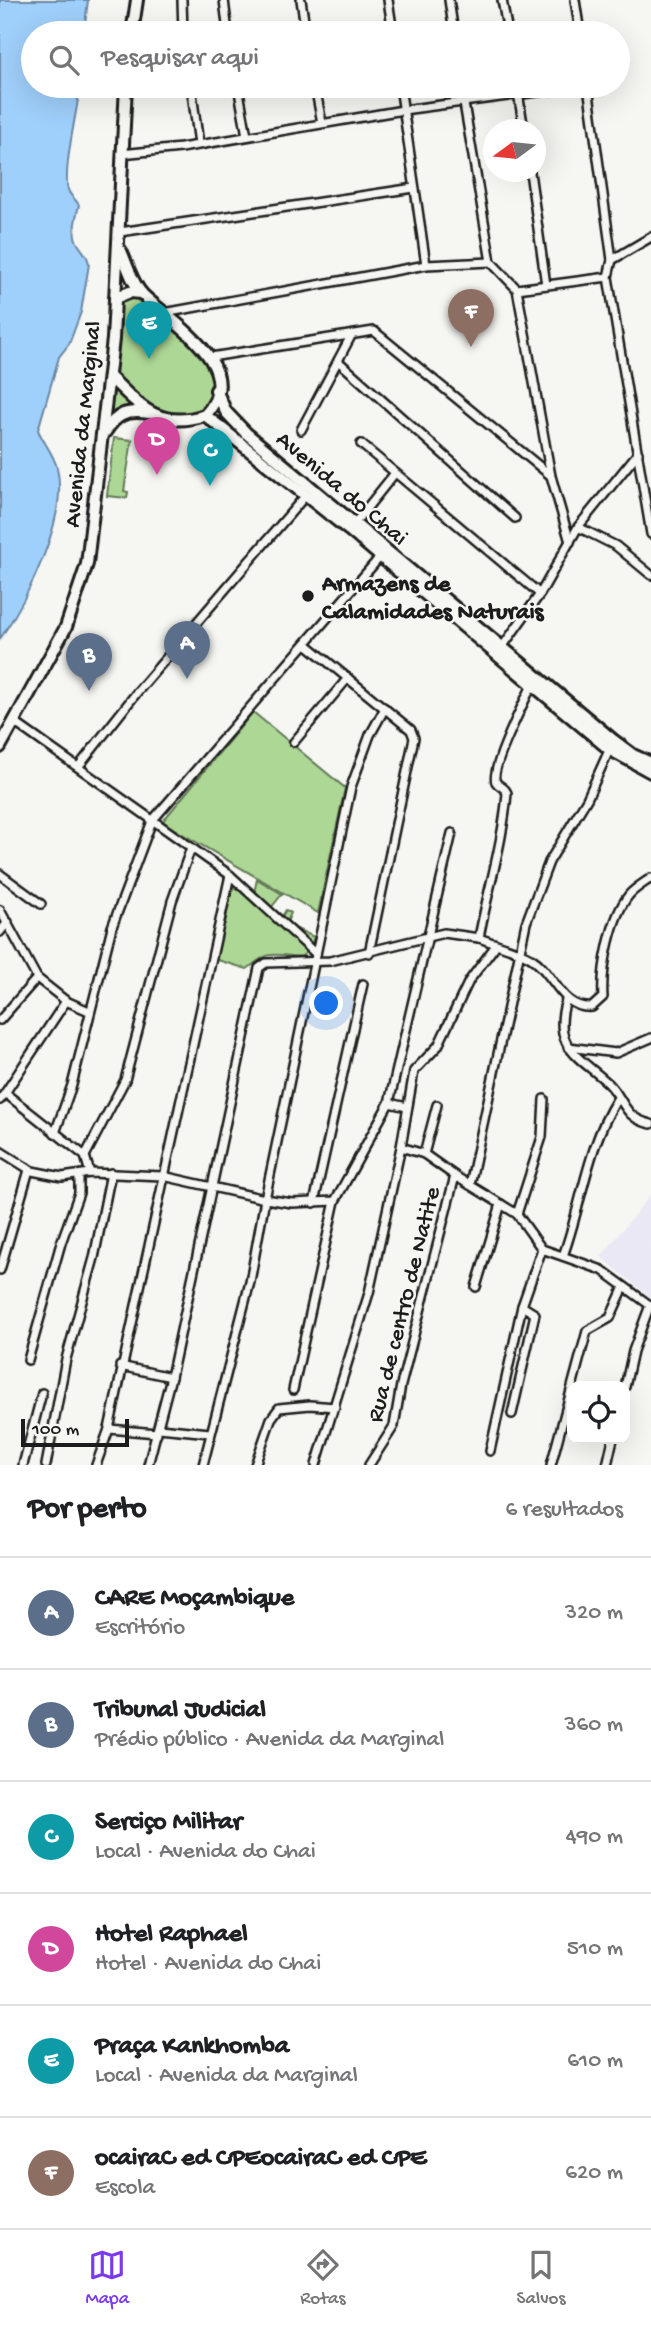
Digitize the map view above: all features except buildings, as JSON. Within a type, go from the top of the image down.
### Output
[{"type":"main road","points":[[134,21],[137,0]]},
{"type":"main road","name":"Avenida da Marginal","points":[[0,747],[61,637],[79,596],[87,564],[110,377],[120,248],[121,154],[125,98]]},
{"type":"main road","points":[[120,248],[141,293],[211,357]]},
{"type":"main road","points":[[115,298],[130,292],[141,293]]},
{"type":"main road","name":"Avenida do Chai","points":[[211,357],[216,390],[235,422],[503,646],[611,745],[651,762]]},
{"type":"main road","points":[[110,377],[149,413]]},
{"type":"main road","points":[[103,436],[121,414],[131,411],[149,413],[164,419],[194,419],[205,415],[213,406],[216,390]]},
{"type":"main road","name":"Avenida do Chai","points":[[205,415],[533,683],[611,745],[651,772]]},
{"type":"street","points":[[182,0],[183,21]]},
{"type":"street","points":[[224,0],[227,21]]},
{"type":"street","points":[[301,0],[304,21]]},
{"type":"street","points":[[388,0],[391,21]]},
{"type":"street","points":[[449,0],[452,21]]},
{"type":"street","points":[[502,0],[506,21]]},
{"type":"street","points":[[575,0],[578,21]]},
{"type":"street","points":[[193,98],[199,145]]},
{"type":"street","points":[[240,98],[247,136]]},
{"type":"street","points":[[317,98],[321,123]]},
{"type":"street","points":[[402,98],[426,265]]},
{"type":"street","points":[[462,98],[491,262],[517,289],[551,476],[570,542]]},
{"type":"street","points":[[121,154],[199,145],[481,98]]},
{"type":"street","points":[[519,98],[522,119]]},
{"type":"street","points":[[590,98],[612,260],[608,277],[651,534]]},
{"type":"street","points":[[531,182],[546,285]]},
{"type":"street","points":[[120,232],[414,188]]},
{"type":"street","points":[[612,260],[651,237]]},
{"type":"street","points":[[164,313],[426,265],[491,262]]},
{"type":"street","points":[[517,289],[608,277]]},
{"type":"street","points":[[211,357],[272,345],[351,336],[363,331],[382,335],[551,476]]},
{"type":"street","points":[[301,430],[351,336]]},
{"type":"street","points":[[338,361],[515,518]]},
{"type":"street","points":[[361,444],[540,594]]},
{"type":"street","points":[[503,646],[540,594],[578,527],[638,453]]},
{"type":"street","points":[[354,524],[395,473]]},
{"type":"street","points":[[79,766],[138,691],[306,495]]},
{"type":"street","points":[[578,527],[616,546],[651,575]]},
{"type":"street","points":[[55,1133],[72,1085],[112,928],[152,821],[380,556]]},
{"type":"street","points":[[306,644],[411,730],[414,741],[369,953]]},
{"type":"street","points":[[294,742],[348,678]]},
{"type":"street","points":[[479,937],[499,859],[506,814],[507,793],[496,783],[495,775],[501,753],[533,683]]},
{"type":"street","points":[[203,1465],[250,1282],[351,787],[370,734],[385,708]]},
{"type":"street","points":[[15,722],[230,875],[316,954]]},
{"type":"street","points":[[470,1185],[519,953],[534,898],[549,862],[587,799],[611,745]]},
{"type":"street","points":[[293,1390],[335,1201],[389,1103],[425,937],[452,833]]},
{"type":"street","points":[[85,1156],[125,1080],[169,914],[191,848]]},
{"type":"street","points":[[0,874],[41,904]]},
{"type":"street","points":[[96,1465],[108,1429],[230,875]]},
{"type":"street","points":[[148,1465],[171,1377],[259,968],[266,963],[314,964],[369,953],[443,933],[479,937],[519,953],[544,970],[566,1000],[586,1008],[597,1004],[603,997],[602,974],[624,903],[633,890],[651,878]]},
{"type":"street","points":[[0,910],[37,978],[66,1002],[89,1011]]},
{"type":"street","points":[[0,932],[8,922]]},
{"type":"street","points":[[316,1465],[369,1293],[417,1066],[438,1046],[449,1028],[469,981],[496,945]]},
{"type":"street","points":[[0,1020],[37,978]]},
{"type":"street","points":[[314,1203],[363,984]]},
{"type":"street","points":[[566,1000],[562,1015],[568,1047],[574,1057],[609,1085],[617,1099],[634,1117],[651,1124]]},
{"type":"street","points":[[0,1101],[66,1002]]},
{"type":"street","points":[[568,1047],[616,1054],[651,1038]]},
{"type":"street","points":[[5,1093],[85,1156],[90,1173]]},
{"type":"street","points":[[517,1214],[542,1137],[544,1099]]},
{"type":"street","points":[[564,1256],[576,1221],[594,1149],[617,1099]]},
{"type":"street","points":[[389,1103],[407,1107]]},
{"type":"street","points":[[424,1154],[437,1105]]},
{"type":"street","points":[[401,1147],[424,1154],[455,1176]]},
{"type":"street","points":[[0,1151],[29,1170],[62,1177],[111,1172],[163,1176],[265,1199],[314,1203],[335,1201]]},
{"type":"street","points":[[0,1270],[29,1170]]},
{"type":"street","points":[[46,1465],[66,1359],[94,1258],[111,1172]]},
{"type":"street","points":[[28,1360],[64,1234],[79,1193],[79,1176]]},
{"type":"street","name":"Rua de centro de Natite","points":[[369,1465],[394,1426],[401,1385],[455,1176],[517,1214],[542,1249]]},
{"type":"street","points":[[476,1287],[501,1204]]},
{"type":"street","points":[[490,1451],[522,1306],[542,1249],[602,1270],[651,1306],[633,1351],[626,1381]]},
{"type":"street","points":[[551,1465],[589,1327],[610,1318],[624,1287]]},
{"type":"street","points":[[512,1414],[536,1314],[522,1306]]},
{"type":"street","points":[[120,1366],[171,1377]]},
{"type":"street","points":[[23,1465],[42,1392]]},
{"type":"street","points":[[255,1465],[271,1419],[279,1408],[310,1405],[335,1407]]},
{"type":"street","points":[[108,1429],[210,1433]]},
{"type":"street","points":[[607,1465],[612,1444]]},
{"type":"shaded area","points":[[651,1194],[651,1298],[601,1257]]},
{"type":"green space","points":[[139,295],[204,352],[211,367],[213,382],[204,413],[162,416],[114,375],[119,303],[121,299]]},
{"type":"green space","points":[[112,383],[142,410],[106,426]]},
{"type":"green space","points":[[114,438],[132,440],[124,491],[128,492],[127,498],[107,496]]},
{"type":"green space","points":[[253,712],[345,788],[318,913],[162,822]]},
{"type":"green space","points":[[257,879],[282,894],[271,908],[282,916],[286,910],[291,913],[286,924],[314,937],[310,947],[302,956],[267,956],[247,969],[214,959],[216,939],[225,923],[232,888],[254,893]]},
{"type":"water","points":[[0,0],[88,0],[85,21],[21,21],[21,98],[78,98],[68,157],[67,184],[69,192],[79,205],[75,225],[76,240],[89,264],[81,312],[69,344],[59,357],[38,430],[57,468],[57,510],[51,534],[33,580],[0,639]]},
{"type":"place","name":"ocairaC ed CPEocairaC ed CPE","points":[[471,347]]},
{"type":"place","name":"Praça Kankhomba","points":[[149,359]]},
{"type":"place","name":"Hotel Raphael","points":[[157,475]]},
{"type":"place","name":"Serciço Militar","points":[[210,486]]},
{"type":"place","name":"Armazens de Calamidades Naturais","points":[[308,596]]},
{"type":"place","name":"CARE Moçambique","points":[[187,679]]},
{"type":"place","name":"Tribunal Judicial","points":[[89,691]]}]
